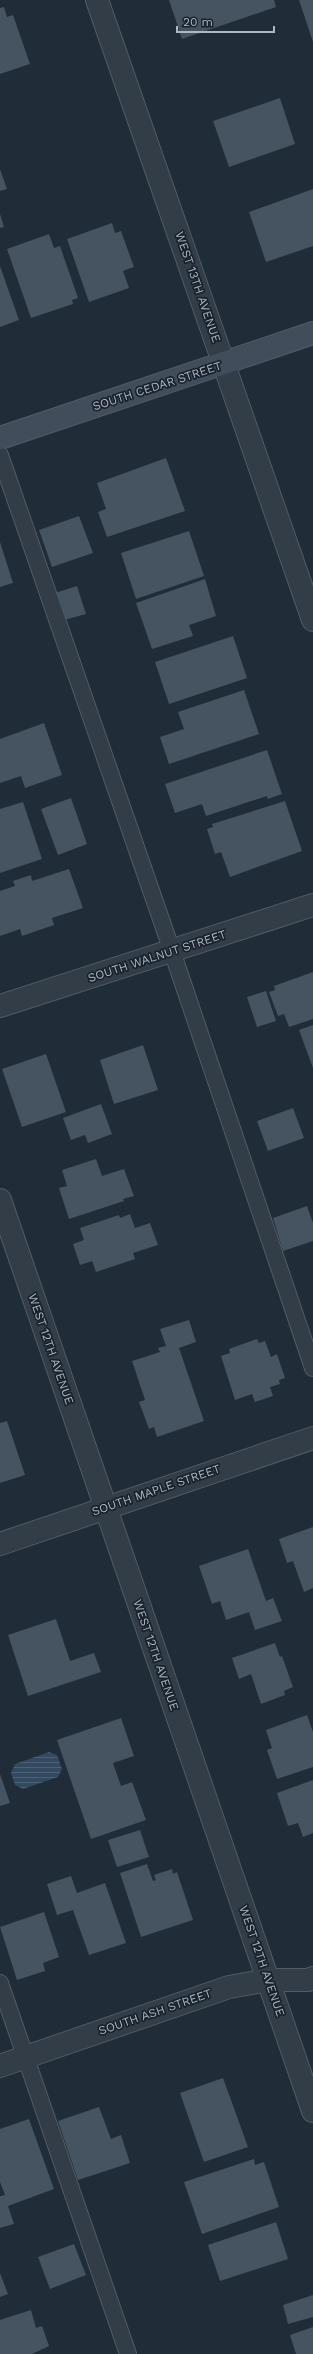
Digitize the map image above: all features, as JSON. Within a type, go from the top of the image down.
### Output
[{"type":"main road","name":"SOUTH CEDAR STREET","points":[[0,438],[313,332]]},
{"type":"street","name":"WEST 13TH AVENUE","points":[[97,0],[225,363],[313,620]]},
{"type":"street","name":"SOUTH WALNUT STREET","points":[[0,1006],[313,905]]},
{"type":"street","name":"WEST 12TH AVENUE","points":[[0,1200],[313,2111]]},
{"type":"street","name":"SOUTH MAPLE STREET","points":[[0,1544],[105,1507],[313,1438]]},
{"type":"street","name":"SOUTH ASH STREET","points":[[0,2066],[228,1986],[269,1980],[308,1980],[313,1978]]},
{"type":"lane","points":[[0,454],[172,951],[313,1368]]},
{"type":"lane","points":[[0,1983],[128,2354]]},
{"type":"water","points":[[49,1752],[57,1755],[62,1769],[58,1777],[23,1789],[15,1785],[11,1773],[15,1764]]},
{"type":"building","points":[[169,0],[274,0],[276,7],[182,39]]},
{"type":"building","points":[[299,0],[313,0],[313,42]]},
{"type":"building","points":[[4,7],[7,17],[13,15],[30,64],[0,74],[0,8]]},
{"type":"building","points":[[280,98],[295,144],[229,167],[213,121]]},
{"type":"building","points":[[0,169],[7,189],[0,191]]},
{"type":"building","points":[[313,189],[313,246],[266,262],[249,212]]},
{"type":"building","points":[[0,214],[4,227],[0,228]]},
{"type":"building","points":[[112,223],[115,233],[121,231],[134,267],[123,271],[129,288],[89,302],[67,239]]},
{"type":"building","points":[[49,234],[54,248],[60,246],[78,298],[72,300],[73,304],[31,318],[7,249]]},
{"type":"building","points":[[0,266],[19,320],[0,327]]},
{"type":"building","points":[[166,458],[185,511],[107,537],[98,512],[106,509],[97,483]]},
{"type":"building","points":[[79,516],[93,553],[52,567],[39,530]]},
{"type":"building","points":[[189,531],[204,576],[136,599],[121,553]]},
{"type":"building","points":[[0,542],[13,583],[0,587]]},
{"type":"building","points":[[205,579],[216,616],[189,625],[193,636],[152,649],[136,603]]},
{"type":"building","points":[[77,586],[86,614],[64,620],[55,593]]},
{"type":"building","points":[[233,636],[247,678],[169,704],[155,662]]},
{"type":"building","points":[[244,690],[259,734],[169,764],[160,737],[184,729],[178,712]]},
{"type":"building","points":[[44,723],[62,775],[25,788],[21,776],[0,783],[0,739]]},
{"type":"building","points":[[267,750],[282,794],[268,799],[267,796],[206,816],[202,804],[175,813],[165,784]]},
{"type":"building","points":[[71,798],[87,844],[58,855],[41,809]]},
{"type":"building","points":[[285,801],[302,851],[230,877],[221,852],[215,854],[207,829],[213,827],[212,824]]},
{"type":"building","points":[[23,802],[42,859],[0,873],[0,809]]},
{"type":"building","points":[[69,869],[83,908],[52,918],[54,925],[22,936],[20,929],[0,936],[0,891],[15,886],[13,881],[31,875],[32,881]]},
{"type":"building","points":[[313,972],[313,1019],[289,1027],[284,1014],[278,1016],[269,992],[275,990],[274,986]]},
{"type":"building","points":[[266,991],[276,1021],[257,1027],[247,997]]},
{"type":"building","points":[[313,1025],[313,1068],[299,1030]]},
{"type":"building","points":[[143,1045],[158,1090],[114,1104],[100,1060]]},
{"type":"building","points":[[46,1054],[66,1112],[22,1127],[2,1069]]},
{"type":"building","points":[[101,1104],[112,1134],[88,1143],[85,1135],[71,1140],[63,1118]]},
{"type":"building","points":[[293,1108],[304,1138],[268,1151],[257,1121]]},
{"type":"building","points":[[96,1159],[102,1176],[124,1169],[134,1196],[123,1199],[124,1201],[69,1219],[59,1188],[67,1186],[62,1170]]},
{"type":"building","points":[[307,1206],[313,1223],[313,1241],[283,1251],[273,1218]]},
{"type":"building","points":[[130,1214],[135,1228],[150,1223],[158,1245],[133,1253],[135,1259],[96,1272],[92,1261],[80,1265],[73,1244],[84,1240],[80,1228],[119,1215],[120,1218]]},
{"type":"building","points":[[189,1320],[196,1342],[179,1348],[204,1421],[157,1437],[154,1427],[149,1429],[139,1402],[145,1400],[132,1361],[160,1352],[158,1348],[166,1346],[160,1329]]},
{"type":"building","points":[[257,1339],[259,1343],[265,1341],[271,1357],[277,1354],[285,1378],[279,1380],[280,1384],[270,1387],[273,1396],[255,1402],[252,1394],[235,1400],[221,1356],[230,1353],[229,1349]]},
{"type":"building","points":[[7,1421],[25,1475],[0,1483],[0,1423]]},
{"type":"building","points":[[313,1527],[313,1588],[304,1592],[293,1561],[287,1563],[279,1539]]},
{"type":"building","points":[[248,1549],[266,1601],[273,1598],[282,1621],[255,1630],[249,1612],[226,1620],[220,1601],[212,1604],[199,1566]]},
{"type":"building","points":[[56,1619],[70,1661],[94,1653],[101,1672],[28,1696],[8,1635]]},
{"type":"building","points":[[275,1643],[280,1657],[282,1656],[293,1687],[284,1691],[285,1695],[261,1704],[251,1674],[239,1679],[232,1658]]},
{"type":"building","points":[[307,1715],[313,1732],[313,1767],[277,1779],[267,1750],[272,1748],[266,1730]]},
{"type":"building","points":[[121,1718],[134,1756],[113,1763],[121,1786],[132,1782],[146,1820],[91,1839],[57,1740]]},
{"type":"building","points":[[0,1774],[10,1803],[0,1806]]},
{"type":"building","points":[[313,1780],[313,1833],[303,1837],[298,1823],[288,1826],[277,1793]]},
{"type":"building","points":[[140,1830],[149,1857],[117,1867],[108,1840]]},
{"type":"building","points":[[147,1864],[153,1881],[156,1880],[154,1875],[172,1869],[173,1874],[177,1872],[193,1920],[141,1937],[120,1873]]},
{"type":"building","points":[[71,1876],[77,1893],[105,1883],[126,1943],[89,1955],[73,1910],[57,1915],[47,1884]]},
{"type":"building","points":[[44,1912],[59,1957],[43,1963],[45,1971],[17,1980],[0,1927]]},
{"type":"building","points":[[223,2078],[248,2147],[204,2162],[180,2093]]},
{"type":"building","points":[[99,2107],[111,2139],[121,2135],[130,2163],[78,2180],[58,2121]]},
{"type":"building","points":[[29,2119],[54,2189],[8,2206],[14,2224],[0,2228],[0,2196],[5,2195],[0,2182],[0,2129]]},
{"type":"building","points":[[254,2159],[255,2165],[264,2162],[279,2207],[202,2234],[184,2182]]},
{"type":"building","points":[[276,2222],[288,2259],[220,2281],[208,2245]]},
{"type":"building","points":[[74,2244],[86,2275],[50,2289],[38,2257]]},
{"type":"building","points":[[0,2273],[8,2294],[0,2297]]},
{"type":"building","points":[[313,2295],[313,2317],[288,2324],[283,2305]]},
{"type":"building","points":[[31,2310],[36,2328],[42,2326],[49,2346],[32,2354],[0,2354],[0,2320]]},
{"type":"building","points":[[313,2327],[313,2354],[296,2354],[290,2335]]}]
